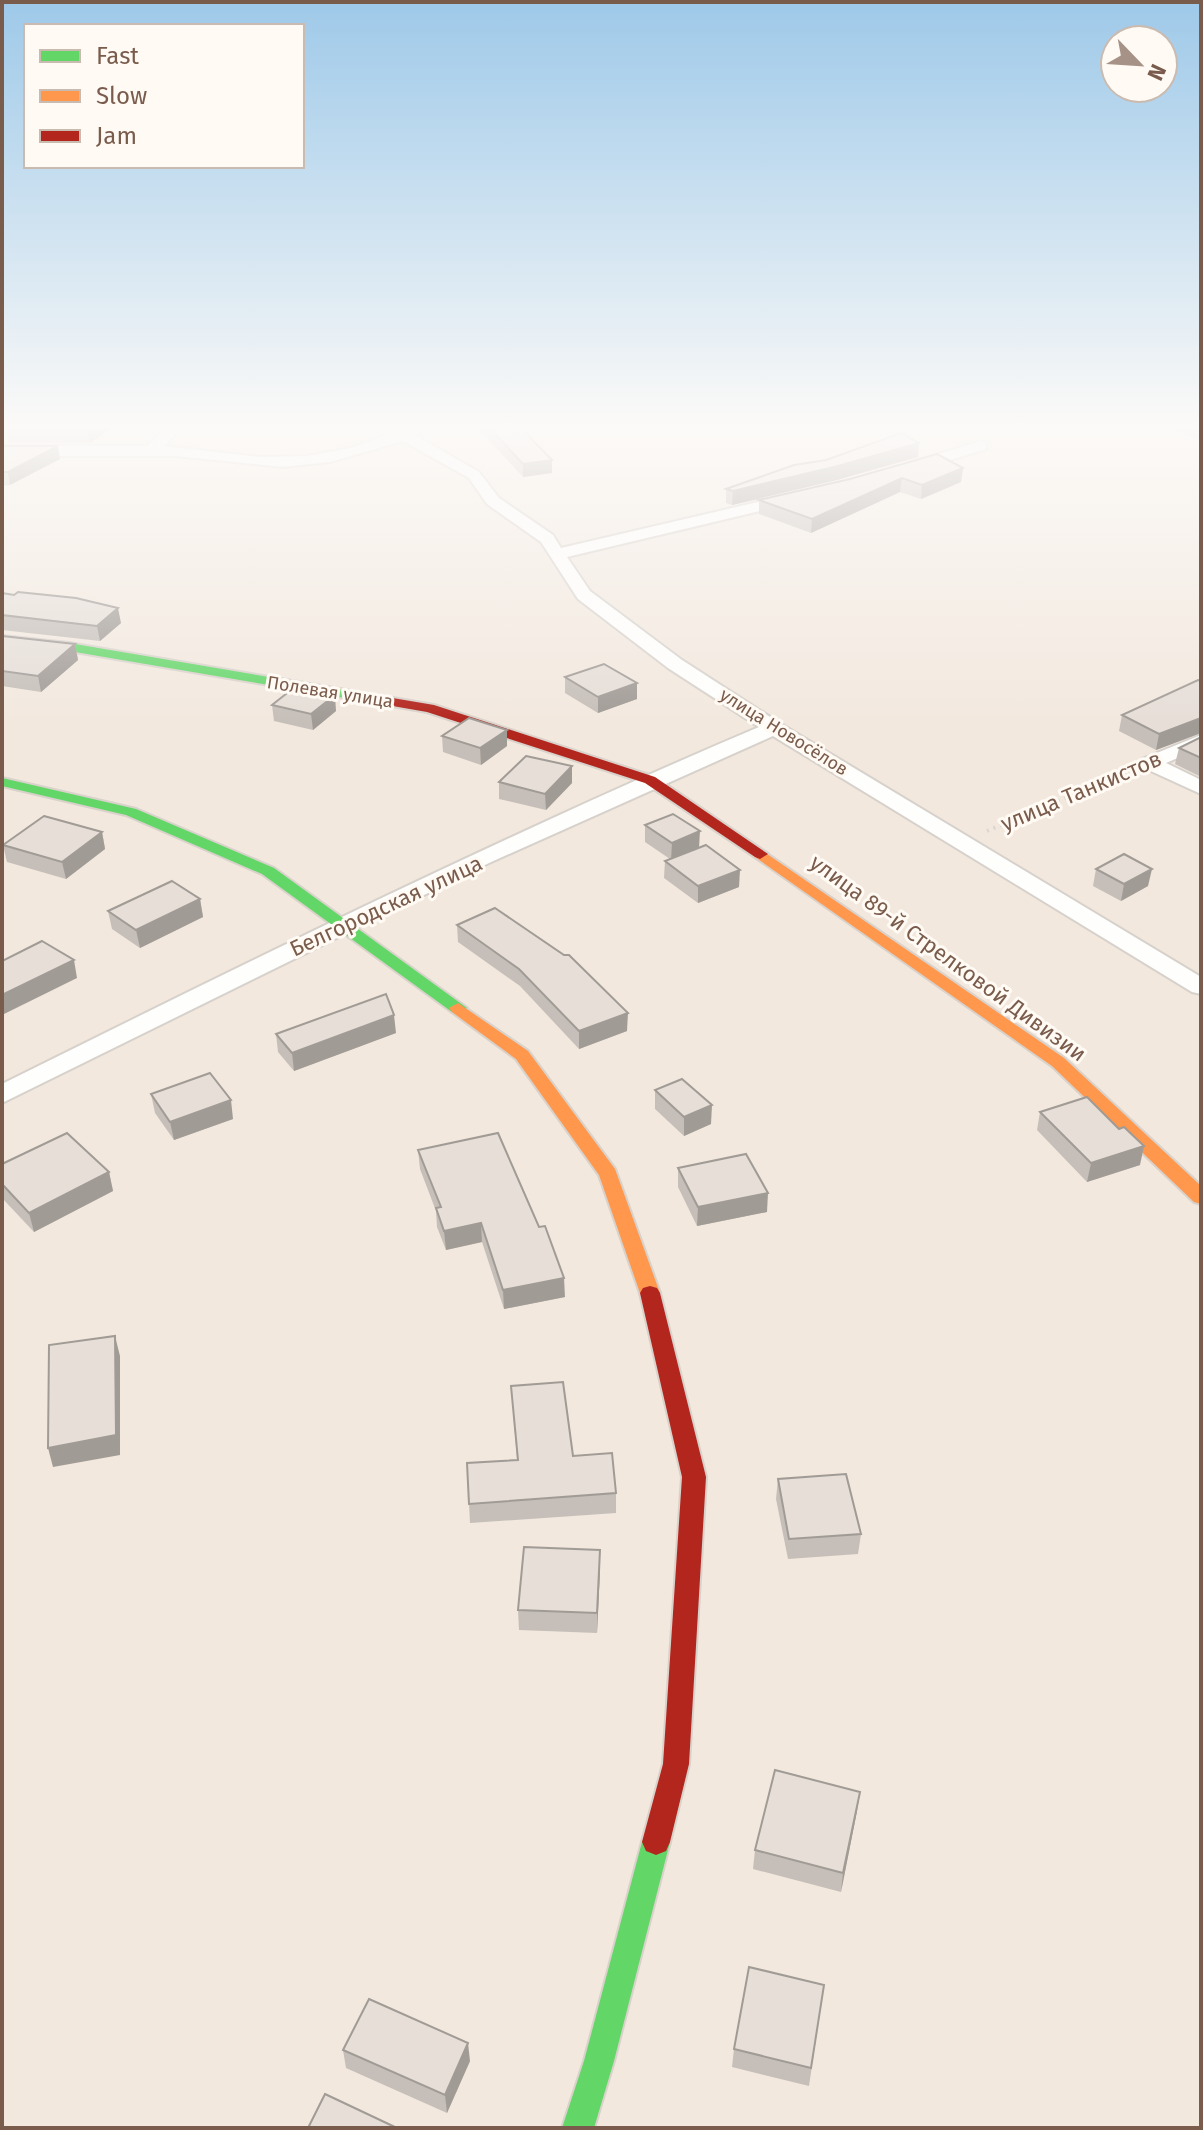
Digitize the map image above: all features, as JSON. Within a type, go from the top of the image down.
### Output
[{"type":"street","name":"улица Новосёлов","points":[[528,525],[547,539],[584,595],[675,664],[774,728],[1201,987]]},
{"type":"street","points":[[557,554],[679,525]]},
{"type":"street","name":"Полевая улица","points":[[2,640],[69,647],[429,708],[650,780]]},
{"type":"street","name":"Белгородская улица","points":[[2,1095],[346,925],[650,780],[774,728]]},
{"type":"street","name":"улица Танкистов","points":[[1149,763],[1201,741]]},
{"type":"street","points":[[1149,763],[1201,788]]},
{"type":"street","name":"улица 89-й Стрелковой Дивизии","points":[[650,780],[843,910],[1058,1062],[1201,1197]]},
{"type":"street","points":[[2,782],[131,812],[268,871],[522,1055],[608,1174],[650,1294],[694,1477],[676,1764],[599,2061],[578,2128]]},
{"type":"path","name":"улица Танкистов","points":[[962,842],[1149,763]]},
{"type":"shaded area","points":[[2,525],[1201,525],[1201,2128],[2,2128]]},
{"type":"building","points":[[18,592],[76,598],[118,608],[97,626],[2,615],[2,593],[14,595]]},
{"type":"building","points":[[2,636],[75,644],[38,676],[2,671]]},
{"type":"building","points":[[604,664],[637,683],[598,697],[565,677]]},
{"type":"building","points":[[1201,681],[1201,718],[1159,734],[1122,715]]},
{"type":"building","points":[[296,686],[335,695],[311,714],[272,705]]},
{"type":"building","points":[[469,718],[507,730],[480,748],[442,736]]},
{"type":"building","points":[[1201,737],[1201,758],[1179,748]]},
{"type":"building","points":[[526,756],[572,766],[545,794],[499,782]]},
{"type":"building","points":[[673,814],[700,831],[672,843],[645,825]]},
{"type":"building","points":[[44,816],[102,832],[62,862],[3,845]]},
{"type":"building","points":[[706,845],[740,870],[698,886],[665,861]]},
{"type":"building","points":[[1124,854],[1152,869],[1124,884],[1096,869]]},
{"type":"building","points":[[172,881],[200,899],[136,930],[108,911]]},
{"type":"building","points":[[495,908],[564,955],[569,955],[628,1013],[579,1031],[519,969],[457,925]]},
{"type":"building","points":[[42,941],[74,960],[2,995],[2,961]]},
{"type":"building","points":[[386,994],[394,1015],[292,1053],[276,1034]]},
{"type":"building","points":[[210,1073],[231,1100],[170,1122],[151,1094]]},
{"type":"building","points":[[682,1079],[712,1105],[684,1117],[655,1090]]},
{"type":"building","points":[[1087,1097],[1119,1129],[1124,1127],[1144,1146],[1091,1163],[1040,1112]]},
{"type":"building","points":[[67,1133],[109,1172],[29,1213],[2,1184],[2,1164]]},
{"type":"building","points":[[498,1133],[539,1227],[545,1226],[564,1278],[503,1290],[481,1223],[444,1231],[436,1208],[441,1207],[418,1150]]},
{"type":"building","points":[[746,1154],[768,1193],[698,1207],[678,1168]]},
{"type":"building","points":[[115,1336],[116,1435],[48,1448],[49,1345]]},
{"type":"building","points":[[563,1382],[573,1456],[612,1453],[616,1493],[469,1504],[467,1463],[518,1460],[511,1386]]},
{"type":"building","points":[[846,1474],[861,1534],[789,1539],[778,1479]]},
{"type":"building","points":[[524,1547],[600,1550],[597,1613],[518,1610]]},
{"type":"building","points":[[775,1770],[860,1792],[843,1873],[755,1850]]},
{"type":"building","points":[[749,1967],[824,1985],[811,2068],[734,2049]]},
{"type":"building","points":[[369,1999],[468,2043],[445,2095],[343,2050]]},
{"type":"building","points":[[325,2094],[397,2128],[308,2128]]},
{"type":"traffic: fast","points":[[2,640],[69,647],[369,698]]},
{"type":"traffic: fast","points":[[2,782],[131,812],[268,871],[458,1008]]},
{"type":"traffic: fast","points":[[578,2128],[599,2061],[656,1842]]},
{"type":"traffic: slow","points":[[760,854],[1058,1062],[1201,1197]]},
{"type":"traffic: slow","points":[[458,1008],[522,1055],[608,1174],[650,1293]]},
{"type":"traffic: jam","points":[[369,698],[429,708],[650,780],[760,854]]},
{"type":"traffic: jam","points":[[650,1293],[694,1477],[676,1764],[656,1842]]}]
